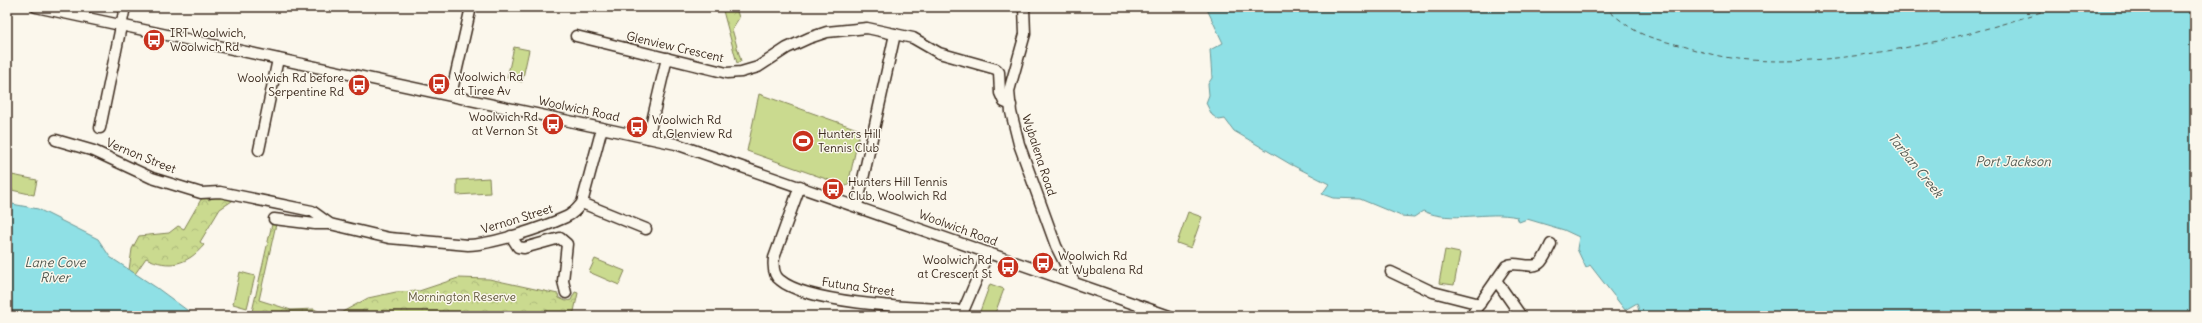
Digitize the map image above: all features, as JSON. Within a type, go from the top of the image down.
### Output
[{"type":"street","name":"Woolwich Road","points":[[36,7],[451,95],[648,138],[703,152],[1168,316]]},
{"type":"street","points":[[100,128],[125,7]]},
{"type":"street","points":[[451,95],[472,7]]},
{"type":"street","name":"Wybalena Road","points":[[1024,7],[1025,34],[1009,91],[1011,105],[1020,144],[1056,246],[1074,282]]},
{"type":"street","name":"Glenview Crescent","points":[[576,36],[727,73],[741,72],[758,67],[787,48],[827,32],[867,28],[913,38],[939,53],[1000,72],[1000,93],[1004,102],[1011,105]]},
{"type":"street","points":[[857,206],[895,34]]},
{"type":"street","points":[[648,138],[667,58]]},
{"type":"street","points":[[258,150],[278,59]]},
{"type":"street","points":[[602,128],[582,203],[646,229]]},
{"type":"street","name":"Vernon Street","points":[[56,140],[94,151],[152,178],[201,193],[220,192],[312,211],[330,224]]},
{"type":"street","name":"Futuna Street","points":[[800,186],[774,258],[774,270],[780,280],[808,293],[854,302],[956,310],[962,314]]},
{"type":"street","name":"Vernon Street","points":[[274,219],[315,224],[330,224],[389,238],[440,243],[478,244],[511,236],[566,217],[574,212],[582,203]]},
{"type":"street","points":[[511,236],[518,247],[524,248],[560,238],[568,244],[563,281],[566,293]]},
{"type":"street","points":[[1471,316],[1509,264],[1536,265],[1540,263],[1551,244]]},
{"type":"street","points":[[962,314],[988,253]]},
{"type":"street","points":[[1391,272],[1433,292],[1480,304]]},
{"type":"street","points":[[1496,280],[1520,316]]},
{"type":"green space","points":[[722,7],[736,7],[739,18],[732,29],[741,61],[737,63]]},
{"type":"green space","points":[[514,47],[529,50],[522,82],[507,78]]},
{"type":"green space","name":"Hunters Hill Tennis Club","points":[[759,94],[860,130],[848,185],[846,186],[747,151]]},
{"type":"green space","points":[[7,174],[37,180],[34,195],[7,189]]},
{"type":"green space","points":[[489,178],[490,193],[457,195],[457,180]]},
{"type":"green space","points":[[217,195],[235,199],[220,209],[200,242],[204,245],[198,252],[184,261],[170,264],[146,258],[135,274],[129,270],[132,249],[139,236],[169,233],[178,226],[184,229],[203,196],[209,200]]},
{"type":"green space","points":[[1188,212],[1202,217],[1191,248],[1177,243]]},
{"type":"green space","points":[[272,224],[276,224],[259,300],[291,310],[314,309],[327,316],[251,316]]},
{"type":"green space","points":[[1445,250],[1460,253],[1454,285],[1439,283]]},
{"type":"green space","points":[[595,259],[625,271],[619,285],[589,272]]},
{"type":"green space","points":[[240,272],[255,276],[247,308],[233,304]]},
{"type":"green space","name":"Mornington Reserve","points":[[458,278],[489,279],[558,294],[559,298],[566,301],[571,300],[575,292],[578,293],[573,316],[335,316],[368,298],[396,292],[419,291]]},
{"type":"green space","points":[[990,284],[1004,289],[994,316],[979,314]]},
{"type":"water","name":"Port Jackson","points":[[1206,7],[2195,7],[2195,316],[1640,316],[1637,303],[1625,310],[1590,265],[1586,268],[1577,249],[1579,237],[1564,230],[1527,219],[1519,222],[1517,217],[1506,215],[1458,217],[1434,215],[1423,211],[1414,217],[1401,216],[1360,199],[1333,198],[1322,194],[1329,184],[1290,164],[1234,131],[1225,119],[1219,120],[1212,115],[1206,103],[1209,95],[1208,84],[1212,78],[1210,50],[1223,43]]},
{"type":"water","name":"Lane Cove River","points":[[7,203],[38,209],[98,239],[110,257],[157,288],[195,316],[7,316]]},
{"type":"ferry route","points":[[1603,7],[1630,28],[1652,38],[1723,57],[1777,61],[1817,60],[1900,49],[1981,30],[2056,7]]},
{"type":"place","name":"IRT Woolwich, Woolwich Rd","points":[[154,40]]},
{"type":"place","name":"Woolwich Rd at Tiree Av","points":[[439,84]]},
{"type":"place","name":"Woolwich Rd before Serpentine Rd","points":[[359,85]]},
{"type":"place","name":"Woolwich Rd at Vernon St","points":[[553,124]]},
{"type":"place","name":"Woolwich Rd at Glenview Rd","points":[[637,127]]},
{"type":"place","name":"Hunters Hill Tennis Club","points":[[803,141]]},
{"type":"place","name":"Hunters Hill Tennis Club, Woolwich Rd","points":[[833,189]]},
{"type":"place","name":"Woolwich Rd at Wybalena Rd","points":[[1043,263]]},
{"type":"place","name":"Woolwich Rd at Crescent St","points":[[1008,267]]},
{"type":"water label","name":"Tarban Creek","points":[[1916,165]]}]
